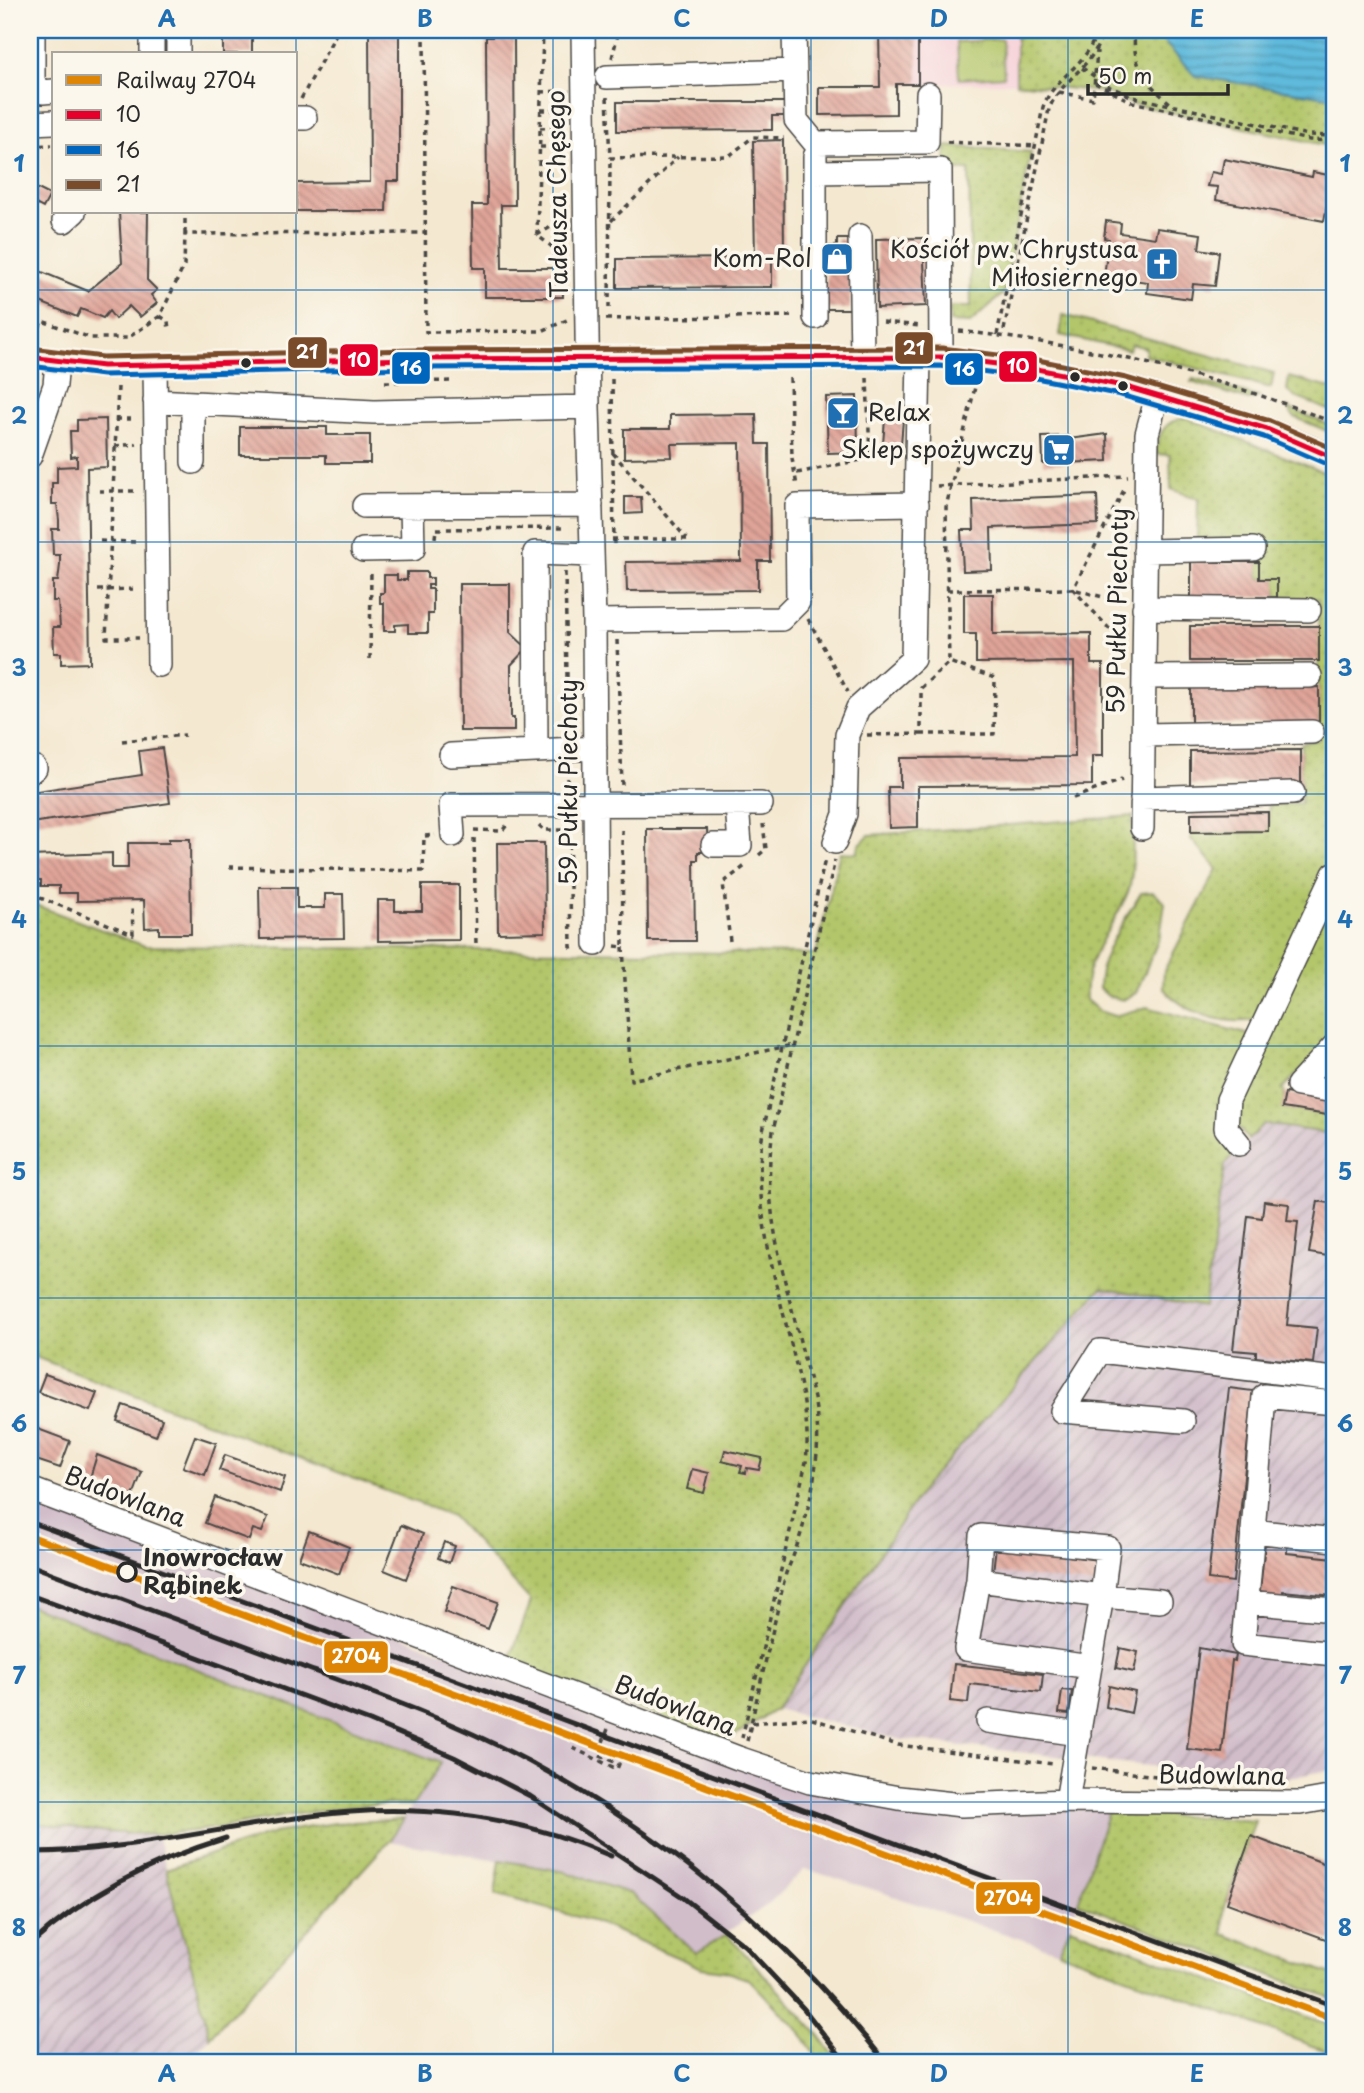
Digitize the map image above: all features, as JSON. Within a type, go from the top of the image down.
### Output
[{"type":"street","points":[[33,30],[33,83],[43,92],[52,91]]},
{"type":"street","points":[[152,30],[152,52]]},
{"type":"street","points":[[178,30],[178,52]]},
{"type":"street","name":"Tadeusza Chęsego","points":[[583,30],[588,407]]},
{"type":"street","points":[[794,30],[796,120],[813,140],[816,172],[815,317]]},
{"type":"street","points":[[607,77],[795,71]]},
{"type":"street","points":[[813,140],[928,142],[928,94]]},
{"type":"street","points":[[30,123],[52,122]]},
{"type":"street","points":[[816,172],[940,170],[930,357],[917,494],[913,659],[858,708],[847,735],[845,814],[835,842]]},
{"type":"street","points":[[860,236],[865,367]]},
{"type":"street","points":[[30,357],[57,362],[155,365],[586,369],[865,367],[930,357],[1037,369],[1157,396],[1266,429],[1334,457]]},
{"type":"street","points":[[30,457],[55,385],[57,362]]},
{"type":"street","points":[[155,365],[159,665]]},
{"type":"street","points":[[155,395],[193,403],[374,412],[588,407]]},
{"type":"street","name":"59 Pułku Piechoty","points":[[1142,828],[1147,434],[1157,396]]},
{"type":"street","points":[[193,403],[193,462]]},
{"type":"street","name":"59 Pułku Piechoty","points":[[588,407],[592,547],[605,621],[594,748],[596,944]]},
{"type":"street","points":[[605,621],[781,620],[798,602],[797,506],[917,494]]},
{"type":"street","points":[[364,506],[591,505]]},
{"type":"street","points":[[367,550],[413,549],[412,506]]},
{"type":"street","points":[[536,751],[535,553],[592,547]]},
{"type":"street","points":[[1145,551],[1253,549]]},
{"type":"street","points":[[1144,608],[1309,610]]},
{"type":"street","points":[[1144,677],[1310,676]]},
{"type":"street","points":[[1143,735],[1312,733]]},
{"type":"street","points":[[451,755],[594,748]]},
{"type":"street","points":[[1142,797],[1293,793]]},
{"type":"street","points":[[713,845],[740,845],[737,804]]},
{"type":"street","points":[[453,835],[451,805],[761,804]]},
{"type":"street","points":[[1239,1144],[1226,1128],[1228,1100],[1334,874]]},
{"type":"street","points":[[1334,1046],[1298,1085],[1334,1091]]},
{"type":"street","points":[[1183,1421],[1062,1411],[1100,1351],[1334,1379]]},
{"type":"street","points":[[1334,1403],[1264,1396],[1242,1644],[1334,1654]]},
{"type":"street","name":"Budowlana","points":[[30,1489],[740,1759],[810,1782],[899,1798],[962,1805],[1068,1801],[1300,1803],[1334,1797]]},
{"type":"street","points":[[1253,1531],[1334,1540]]},
{"type":"street","points":[[1068,1801],[1102,1596],[1108,1548],[981,1535],[978,1580],[966,1649],[1090,1667]]},
{"type":"street","points":[[978,1580],[1160,1601]]},
{"type":"street","points":[[1247,1602],[1334,1610]]},
{"type":"street","points":[[988,1721],[1079,1734]]},
{"type":"path","points":[[299,115],[338,30]]},
{"type":"path","points":[[424,30],[426,326]]},
{"type":"path","points":[[537,235],[543,30]]},
{"type":"path","points":[[997,335],[1047,97],[1093,46],[1096,30]]},
{"type":"path","points":[[1058,92],[1093,99],[1102,30]]},
{"type":"path","points":[[1135,30],[1135,57],[1143,79],[1179,112]]},
{"type":"path","points":[[1004,330],[1049,109],[1058,92],[1098,49]]},
{"type":"path","points":[[1077,64],[1095,80],[1132,102],[1309,140],[1334,138]]},
{"type":"path","points":[[1095,80],[1133,97],[1308,135],[1334,138]]},
{"type":"path","points":[[609,313],[610,158],[729,156],[753,137],[813,140]]},
{"type":"path","points":[[928,142],[1042,146]]},
{"type":"path","points":[[30,146],[52,144]]},
{"type":"path","points":[[540,147],[584,147]]},
{"type":"path","points":[[611,221],[678,156]]},
{"type":"path","points":[[537,235],[584,207]]},
{"type":"path","points":[[30,324],[39,328],[42,321],[91,338],[128,338],[160,316],[184,266],[185,214]]},
{"type":"path","points":[[185,234],[425,233]]},
{"type":"path","points":[[537,235],[585,275]]},
{"type":"path","points":[[160,316],[168,321],[169,330]]},
{"type":"path","points":[[854,378],[865,367]]},
{"type":"path","points":[[865,367],[880,378]]},
{"type":"path","points":[[797,473],[870,458],[865,367]]},
{"type":"path","points":[[586,369],[618,379]]},
{"type":"path","points":[[776,378],[803,378]]},
{"type":"path","points":[[790,378],[792,458],[797,473],[797,506]]},
{"type":"path","points":[[380,382],[462,381]]},
{"type":"path","points":[[106,387],[155,395]]},
{"type":"path","points":[[118,387],[106,638],[158,637]]},
{"type":"path","points":[[592,547],[687,539],[613,453]]},
{"type":"path","points":[[917,494],[951,487],[1132,475],[1073,589]]},
{"type":"path","points":[[99,491],[158,492]]},
{"type":"path","points":[[434,548],[436,528],[564,528]]},
{"type":"path","points":[[100,541],[158,542]]},
{"type":"path","points":[[367,550],[370,659]]},
{"type":"path","points":[[98,590],[158,588]]},
{"type":"path","points":[[1073,589],[1124,645]]},
{"type":"path","points":[[947,590],[1073,589],[1144,608]]},
{"type":"path","points":[[798,602],[858,708]]},
{"type":"path","points":[[921,734],[994,734],[995,677],[949,662]]},
{"type":"path","points":[[122,741],[186,735]]},
{"type":"path","points":[[1073,798],[1123,779]]},
{"type":"path","points":[[730,941],[723,883],[766,849],[761,804]]},
{"type":"path","points":[[531,818],[544,830],[622,831]]},
{"type":"path","points":[[476,946],[474,830],[502,831],[512,819]]},
{"type":"path","points":[[229,867],[423,871],[424,836],[453,835]]},
{"type":"path","points":[[740,1759],[786,1573],[801,1528],[818,1440],[814,1399],[769,1201],[769,1153],[838,849],[835,842],[828,847],[760,1153],[760,1202],[804,1402],[808,1438],[806,1462],[749,1722]]},
{"type":"path","points":[[30,894],[133,934],[132,906]]},
{"type":"path","points":[[623,947],[631,1080],[793,1045]]},
{"type":"path","points":[[749,1722],[809,1718],[898,1745],[1198,1781]]},
{"type":"path","points":[[573,1748],[617,1769],[619,1764],[598,1755],[609,1725]]},
{"type":"shaded area","points":[[909,30],[1016,30],[1016,83],[909,84]]},
{"type":"shaded area","points":[[1264,1124],[1334,1134],[1334,1769],[1278,1780],[898,1739],[776,1709],[925,1486],[1103,1287],[1204,1307],[1225,1165]]},
{"type":"shaded area","points":[[30,1496],[803,1788],[1108,1811],[1070,1927],[1059,1952],[805,1869],[767,1905],[696,1953],[631,1894],[566,1872],[389,1841],[440,1763],[30,1605]]},
{"type":"shaded area","points":[[30,1823],[157,1834],[210,2037],[186,2063],[30,2063]]},
{"type":"green space","points":[[1016,30],[1334,30],[1334,147],[1132,104],[1105,92],[1016,83]]},
{"type":"green space","points":[[1002,39],[1004,76],[959,79],[957,42]]},
{"type":"green space","points":[[945,146],[1031,152],[1004,293],[970,323],[950,322],[950,307],[971,307],[969,170],[947,170]]},
{"type":"green space","points":[[1063,315],[1274,373],[1271,388],[1145,355],[1146,348],[1131,344],[1129,350],[1060,335]]},
{"type":"green space","points":[[1289,377],[1334,389],[1334,412],[1295,397],[1287,390]]},
{"type":"green space","points":[[1193,379],[1259,397],[1249,400],[1191,382]]},
{"type":"green space","points":[[1286,407],[1334,427],[1334,434],[1294,417]]},
{"type":"green space","points":[[1186,418],[1334,476],[1334,856],[1278,985],[1254,1020],[1229,1021],[1193,1010],[1163,988],[1164,971],[1217,869],[1191,839],[1191,832],[1268,831],[1269,805],[1301,803],[1301,743],[1319,740],[1318,599],[1277,597],[1276,579],[1259,579],[1259,540],[1197,540],[1198,499],[1171,489],[1170,455],[1156,454],[1163,429],[1178,419]]},
{"type":"green space","points":[[1133,816],[1130,885],[1122,906],[1094,957],[1086,985],[1086,1000],[1099,1011],[1114,1016],[1147,1007],[1250,1035],[1218,1133],[1233,1155],[1225,1165],[1204,1307],[1102,1287],[925,1486],[776,1709],[726,1741],[509,1662],[531,1601],[452,1516],[30,1355],[30,903],[145,946],[816,954],[840,852],[857,853],[859,845],[869,835]]},
{"type":"green space","points":[[1334,890],[1334,1036],[1282,1089],[1285,1093],[1283,1108],[1334,1116],[1334,1134],[1264,1124],[1248,1140],[1237,1126],[1235,1102]]},
{"type":"green space","points":[[1153,892],[1165,903],[1160,936],[1136,993],[1123,1000],[1108,996],[1099,988],[1108,950],[1141,893]]},
{"type":"green space","points":[[30,1605],[441,1763],[413,1805],[349,1807],[158,1834],[110,1832],[30,1823]]},
{"type":"green space","points":[[1108,1811],[1255,1821],[1224,1909],[1223,1934],[1334,1975],[1334,1999],[1078,1903]]},
{"type":"green space","points":[[404,1819],[389,1841],[210,2037],[166,1869],[274,1833],[335,1823]]},
{"type":"green space","points":[[500,1860],[566,1872],[631,1894],[696,1953],[727,1934],[820,2036],[839,2063],[821,2063],[799,2031],[750,1980],[724,1971],[702,1968],[595,1922],[495,1894]]},
{"type":"green space","points":[[1070,1927],[1334,2027],[1334,2054],[1059,1952]]},
{"type":"water","points":[[1166,30],[1334,30],[1334,98],[1195,76],[1164,42]]},
{"type":"building","points":[[223,30],[252,30],[252,52],[223,52]]},
{"type":"building","points":[[369,30],[399,30],[399,181],[387,181],[386,211],[298,211],[298,183],[370,182]]},
{"type":"building","points":[[492,30],[521,30],[521,37],[514,37],[515,205],[501,205],[502,268],[562,268],[563,297],[485,297],[485,268],[473,268],[472,205],[487,205],[486,37],[492,37]]},
{"type":"building","points":[[879,30],[918,30],[918,84],[896,84],[896,114],[819,115],[819,87],[880,87]]},
{"type":"building","points":[[617,102],[786,102],[786,116],[772,116],[772,130],[617,131]]},
{"type":"building","points":[[783,140],[784,256],[772,256],[772,287],[617,288],[617,259],[755,258],[753,141]]},
{"type":"building","points":[[1224,159],[1312,177],[1313,172],[1333,176],[1324,221],[1216,200],[1218,187],[1207,186],[1211,172],[1221,174]]},
{"type":"building","points":[[36,188],[50,195],[43,208],[30,201]]},
{"type":"building","points":[[119,214],[148,214],[147,280],[157,290],[151,295],[157,303],[140,317],[129,306],[115,319],[109,311],[103,318],[81,309],[77,317],[30,298],[30,267],[88,291],[122,263]]},
{"type":"building","name":"Kościół pw. Chrystusa Miłosiernego","points":[[1106,221],[1121,223],[1120,233],[1155,238],[1157,228],[1201,234],[1199,249],[1219,252],[1215,286],[1193,284],[1191,299],[1147,293],[1148,282],[1104,276],[1109,239],[1104,238]]},
{"type":"building","points":[[923,238],[926,306],[877,308],[876,239]]},
{"type":"building","points":[[837,239],[853,239],[850,309],[825,309],[827,271],[824,271],[824,246],[837,246]]},
{"type":"building","points":[[857,396],[858,452],[828,453],[826,397]]},
{"type":"building","points":[[756,414],[757,444],[769,444],[770,561],[758,561],[758,590],[627,591],[626,562],[741,561],[740,443],[671,444],[672,457],[624,458],[624,429],[670,429],[670,415]]},
{"type":"building","points":[[106,419],[107,467],[87,468],[90,663],[61,664],[61,653],[54,653],[53,627],[60,627],[58,601],[53,601],[53,581],[58,581],[60,555],[53,555],[52,529],[59,529],[59,520],[57,504],[52,504],[52,483],[57,483],[57,467],[77,466],[77,456],[71,457],[70,431],[77,431],[77,420]]},
{"type":"building","points":[[885,419],[903,419],[900,457],[882,457]]},
{"type":"building","points":[[240,427],[327,427],[327,435],[370,435],[370,463],[326,463],[326,455],[240,455]]},
{"type":"building","points":[[1107,434],[1108,461],[1043,464],[1042,437],[1069,436],[1069,439]]},
{"type":"building","points":[[1097,495],[1098,524],[991,528],[992,570],[963,571],[961,530],[974,530],[973,500]]},
{"type":"building","points":[[625,497],[641,497],[642,513],[625,514]]},
{"type":"building","points":[[1191,562],[1259,562],[1259,579],[1277,579],[1277,597],[1191,598]]},
{"type":"building","points":[[407,572],[427,572],[427,578],[433,578],[433,585],[428,585],[428,589],[433,589],[433,614],[428,614],[428,633],[408,633],[408,624],[395,625],[395,631],[384,631],[384,603],[380,603],[380,593],[384,593],[384,575],[397,575],[397,580],[407,580]]},
{"type":"building","points":[[459,584],[510,584],[510,632],[527,648],[511,665],[511,718],[514,718],[514,731],[460,731]]},
{"type":"building","points":[[964,594],[993,594],[993,634],[1091,633],[1091,664],[1103,664],[1103,756],[1092,756],[1092,785],[918,786],[918,827],[889,828],[888,787],[900,787],[900,758],[1075,757],[1074,662],[976,663],[976,634],[964,634]]},
{"type":"building","points":[[1190,626],[1319,626],[1319,661],[1190,661]]},
{"type":"building","points":[[1319,687],[1319,723],[1191,724],[1191,688]]},
{"type":"building","points":[[162,748],[170,803],[30,823],[30,792],[142,775],[139,751]]},
{"type":"building","points":[[1301,750],[1301,784],[1190,785],[1190,751]]},
{"type":"building","points":[[1268,812],[1268,831],[1191,832],[1191,813]]},
{"type":"building","points":[[647,829],[707,829],[708,852],[698,852],[698,860],[694,860],[695,941],[648,941]]},
{"type":"building","points":[[169,839],[190,839],[191,934],[159,934],[159,927],[145,928],[144,900],[77,901],[77,893],[59,893],[59,886],[41,886],[41,880],[30,880],[30,856],[112,853],[112,868],[128,868],[128,843],[169,843]]},
{"type":"building","points":[[497,843],[544,843],[545,932],[498,933]]},
{"type":"building","points":[[422,885],[459,885],[459,940],[378,941],[378,900],[395,900],[395,911],[422,911]]},
{"type":"building","points":[[259,887],[297,887],[297,908],[325,908],[325,894],[343,894],[344,938],[260,939]]},
{"type":"building","points":[[1322,1064],[1334,1066],[1334,1080],[1320,1078]]},
{"type":"building","points":[[1285,1093],[1334,1101],[1334,1116],[1282,1108]]},
{"type":"building","points":[[1264,1201],[1289,1204],[1287,1221],[1298,1222],[1287,1325],[1317,1328],[1313,1363],[1256,1357],[1256,1352],[1233,1350],[1248,1216],[1262,1218]]},
{"type":"building","points":[[1318,1201],[1334,1204],[1334,1257],[1309,1253]]},
{"type":"building","points":[[45,1374],[97,1393],[90,1411],[38,1392]]},
{"type":"building","points":[[1229,1388],[1253,1391],[1233,1582],[1208,1579]]},
{"type":"building","points":[[123,1405],[162,1419],[156,1436],[117,1421]]},
{"type":"building","points":[[30,1426],[70,1441],[60,1468],[30,1458]]},
{"type":"building","points":[[195,1436],[216,1443],[205,1475],[183,1467]]},
{"type":"building","points":[[725,1450],[762,1458],[759,1470],[747,1468],[746,1473],[740,1472],[742,1466],[722,1461]]},
{"type":"building","points":[[97,1455],[142,1472],[133,1496],[89,1481]]},
{"type":"building","points":[[225,1455],[285,1477],[280,1492],[219,1470]]},
{"type":"building","points":[[692,1469],[709,1473],[704,1493],[687,1489]]},
{"type":"building","points":[[215,1497],[268,1517],[262,1532],[253,1529],[249,1540],[205,1523]]},
{"type":"building","points":[[401,1525],[423,1534],[406,1579],[384,1570]]},
{"type":"building","points":[[309,1531],[349,1547],[339,1574],[299,1559]]},
{"type":"building","points":[[444,1542],[455,1546],[449,1563],[438,1558]]},
{"type":"building","points":[[1265,1544],[1287,1546],[1287,1553],[1334,1558],[1334,1596],[1283,1591],[1282,1601],[1259,1599]]},
{"type":"building","points":[[996,1546],[1098,1560],[1095,1585],[993,1572]]},
{"type":"building","points":[[453,1586],[498,1602],[488,1629],[444,1612]]},
{"type":"building","points":[[1120,1648],[1138,1652],[1134,1672],[1116,1668]]},
{"type":"building","points":[[1199,1648],[1236,1655],[1235,1661],[1232,1660],[1222,1753],[1187,1749]]},
{"type":"building","points":[[954,1664],[1043,1674],[1041,1692],[970,1684],[968,1703],[950,1701]]},
{"type":"building","points":[[1109,1686],[1135,1692],[1131,1713],[1106,1707]]},
{"type":"building","points":[[1062,1690],[1072,1691],[1069,1714],[1059,1713]]},
{"type":"building","points":[[1251,1836],[1334,1867],[1334,1933],[1331,1941],[1227,1903]]},
{"type":"railway","points":[[30,1522],[1334,2006]]},
{"type":"railway","points":[[30,1565],[417,1710],[501,1747],[579,1790],[677,1857],[767,1932],[809,1974],[886,2063]]},
{"type":"railway","points":[[30,1595],[370,1721],[454,1757],[530,1796],[681,1896],[745,1946],[804,2009],[846,2063]]},
{"type":"railway","points":[[30,1852],[111,1847],[311,1816],[351,1812],[418,1811],[484,1818],[516,1825],[548,1833],[611,1856]]},
{"type":"railway","points":[[30,1945],[74,1910],[122,1881],[173,1857],[226,1838]]},
{"type":"rail line","name":"2704","points":[[30,1536],[1334,2019]]},
{"type":"transit line","name":"21","points":[[31,348],[103,357],[415,350],[942,348],[1038,360],[1126,378],[1270,421],[1334,449]]},
{"type":"transit line","name":"10","points":[[30,357],[103,366],[415,359],[941,357],[1037,369],[1123,386],[1267,429],[1334,458]]},
{"type":"transit line","name":"16","points":[[30,366],[103,375],[415,368],[940,366],[1036,378],[1121,395],[1264,437],[1331,466]]},
{"type":"place","name":"Kom-Rol","points":[[837,259]]},
{"type":"place","name":"Kościół pw. Chrystusa Miłosiernego","points":[[1162,264]]},
{"type":"place","name":"Relax","points":[[843,413]]},
{"type":"place","name":"Sklep spożywczy","points":[[1059,450]]},
{"type":"place","name":"Inowrocław Rąbinek","points":[[127,1572]]}]
